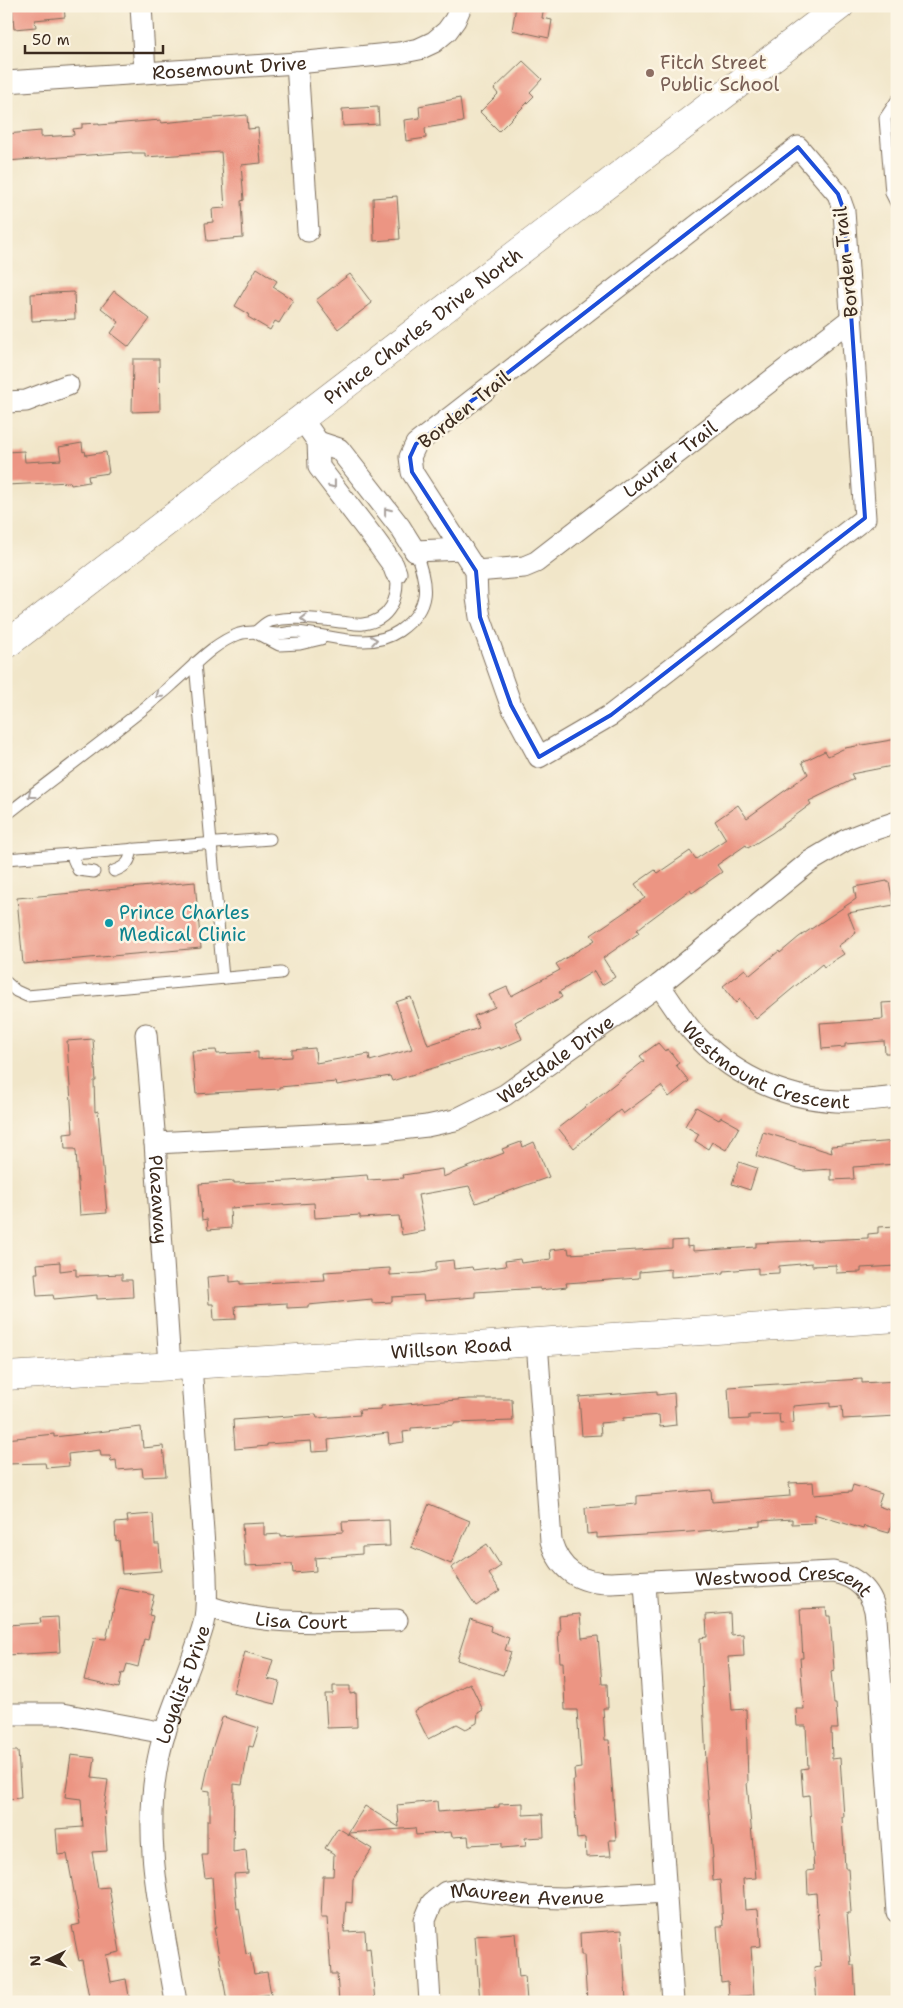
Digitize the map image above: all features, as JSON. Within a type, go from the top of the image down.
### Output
[{"type":"main road","name":"Prince Charles Drive North","points":[[6,646],[840,6]]},
{"type":"main road","name":"Willson Road","points":[[6,1376],[897,1318]]},
{"type":"street","points":[[141,6],[146,72]]},
{"type":"street","name":"Rosemount Drive","points":[[6,82],[297,63],[399,53],[419,49],[434,42],[447,31],[455,20],[460,6]]},
{"type":"street","points":[[297,63],[308,231]]},
{"type":"street","name":"Borden Trail","points":[[798,147],[838,194],[844,211],[852,319],[865,518],[611,715],[539,758],[511,705],[480,618],[476,571],[412,472],[410,457],[416,444],[798,147]]},
{"type":"street","name":"Laurier Trail","points":[[476,571],[524,567],[536,562],[852,319]]},
{"type":"street","points":[[6,402],[26,400],[68,385]]},
{"type":"street","points":[[302,419],[318,442],[319,467],[376,540],[394,569],[415,551],[462,549]]},
{"type":"street","points":[[318,442],[339,450],[400,528],[415,551]]},
{"type":"street","name":"Westdale Drive","points":[[155,1143],[374,1132],[420,1127],[455,1120],[505,1095],[659,984],[809,862],[846,840],[897,822]]},
{"type":"street","name":"Westmount Crescent","points":[[659,984],[702,1042],[728,1064],[757,1081],[788,1093],[821,1100],[855,1101],[897,1097]]},
{"type":"street","name":"Plazaway","points":[[146,1034],[155,1143],[181,1365]]},
{"type":"street","name":"Westwood Crescent","points":[[537,1341],[549,1532],[553,1549],[563,1565],[577,1576],[585,1580],[602,1583],[645,1583],[833,1572],[848,1576],[866,1590],[874,1603],[876,1618],[897,1912]]},
{"type":"street","name":"Loyalist Drive","points":[[176,2002],[153,1868],[153,1788],[165,1733],[199,1637],[206,1606],[206,1574],[181,1365]]},
{"type":"street","points":[[645,1583],[673,2002]]},
{"type":"street","name":"Lisa Court","points":[[206,1606],[233,1615],[293,1622],[397,1620]]},
{"type":"street","points":[[6,1714],[62,1714],[165,1733]]},
{"type":"street","name":"Maureen Avenue","points":[[430,2002],[425,1920],[432,1903],[446,1892],[465,1889],[526,1897],[564,1898],[666,1892]]},
{"type":"lane","points":[[897,100],[885,118],[891,193],[897,205]]},
{"type":"lane","points":[[255,632],[279,645],[300,644],[325,638],[362,641],[377,640],[398,631],[408,624],[421,609],[425,594],[422,568],[415,551]]},
{"type":"lane","points":[[6,815],[145,708],[210,650],[224,641],[241,634],[255,632],[269,620],[305,619],[358,624],[376,620],[384,615],[395,600],[397,591],[394,569]]},
{"type":"lane","points":[[195,663],[223,978]]},
{"type":"lane","points":[[6,859],[270,839]]},
{"type":"lane","points":[[114,871],[125,867],[130,861],[132,849]]},
{"type":"lane","points":[[72,854],[78,870],[94,872]]},
{"type":"lane","points":[[6,982],[16,991],[27,996],[281,973]]},
{"type":"highlighted area","points":[[798,147],[838,194],[844,211],[865,518],[611,715],[539,757],[511,705],[480,617],[476,571],[412,472],[410,457],[416,444]]},
{"type":"building","points":[[12,6],[64,6],[65,17],[35,20],[36,27],[14,29]]},
{"type":"building","points":[[516,6],[544,6],[542,18],[552,20],[549,38],[512,30]]},
{"type":"building","points":[[523,61],[542,79],[530,92],[534,96],[499,131],[480,112],[498,94],[494,89]]},
{"type":"building","points":[[460,98],[463,122],[425,128],[426,138],[406,141],[404,120],[420,118],[419,106]]},
{"type":"building","points":[[378,107],[379,124],[343,126],[342,109]]},
{"type":"building","points":[[247,115],[248,129],[258,128],[261,163],[241,165],[244,200],[241,201],[243,238],[207,241],[205,223],[213,222],[212,209],[225,208],[221,152],[145,157],[145,153],[132,152],[6,161],[6,134],[41,131],[41,137],[74,135],[73,129],[82,128],[82,124],[99,123],[99,125],[161,120],[161,123]]},
{"type":"building","points":[[397,196],[400,239],[374,241],[373,198]]},
{"type":"building","points":[[257,268],[277,281],[273,287],[293,300],[279,323],[275,321],[270,330],[248,317],[249,314],[235,306]]},
{"type":"building","points":[[350,274],[372,303],[338,329],[316,300]]},
{"type":"building","points":[[114,291],[150,319],[129,347],[111,333],[119,322],[101,308]]},
{"type":"building","points":[[74,292],[75,319],[32,321],[31,294]]},
{"type":"building","points":[[133,359],[159,359],[160,411],[132,412]]},
{"type":"building","points":[[82,443],[83,452],[85,451],[86,455],[106,452],[109,473],[88,476],[89,482],[71,485],[70,482],[6,485],[6,452],[24,451],[25,462],[61,460],[59,447]]},
{"type":"building","points":[[897,739],[897,765],[851,774],[854,779],[809,801],[811,804],[772,833],[748,848],[746,845],[717,865],[722,872],[692,893],[690,890],[637,930],[639,933],[603,958],[615,977],[602,985],[594,971],[559,992],[562,997],[515,1022],[522,1039],[500,1049],[500,1047],[392,1081],[390,1076],[337,1085],[336,1082],[279,1087],[279,1089],[196,1094],[192,1051],[216,1050],[217,1054],[258,1052],[258,1059],[292,1057],[292,1050],[315,1048],[316,1063],[369,1054],[370,1061],[412,1049],[396,1002],[411,997],[428,1045],[479,1028],[474,1016],[495,1007],[489,995],[507,987],[511,996],[560,970],[556,964],[595,940],[591,935],[645,898],[635,884],[655,870],[658,873],[690,851],[696,859],[726,839],[715,821],[738,805],[747,818],[808,774],[802,762],[825,751],[828,756],[845,748]]},
{"type":"building","name":"Prince Charles Medical Clinic","points":[[195,882],[201,948],[23,964],[17,898]]},
{"type":"building","points":[[889,882],[894,905],[848,913],[856,933],[838,946],[844,954],[824,967],[822,964],[756,1019],[740,999],[736,1003],[723,986],[745,969],[750,975],[779,951],[780,953],[799,937],[856,899],[854,887]]},
{"type":"building","points":[[897,1002],[897,1053],[885,1053],[884,1041],[845,1044],[845,1047],[822,1049],[820,1023],[883,1019],[882,1003]]},
{"type":"building","points":[[93,1039],[96,1081],[94,1081],[95,1112],[98,1111],[107,1213],[80,1215],[76,1151],[75,1149],[65,1149],[64,1134],[73,1133],[67,1041]]},
{"type":"building","points":[[658,1043],[665,1051],[668,1049],[679,1063],[676,1065],[689,1081],[669,1097],[661,1086],[623,1114],[620,1110],[574,1148],[558,1128],[644,1061],[640,1056]]},
{"type":"building","points":[[696,1107],[719,1120],[721,1117],[739,1127],[726,1150],[712,1142],[708,1149],[695,1141],[699,1134],[685,1126]]},
{"type":"building","points":[[763,1132],[832,1153],[831,1146],[897,1141],[897,1164],[853,1167],[854,1179],[831,1180],[831,1169],[803,1171],[756,1156]]},
{"type":"building","points":[[521,1142],[523,1147],[534,1142],[549,1177],[476,1203],[469,1186],[418,1195],[425,1231],[402,1235],[399,1216],[360,1218],[360,1215],[315,1218],[314,1203],[230,1208],[231,1228],[208,1230],[207,1219],[202,1220],[199,1184],[234,1181],[234,1183],[290,1181],[367,1175],[368,1180],[404,1178],[403,1175],[442,1169],[443,1177],[504,1153],[502,1149]]},
{"type":"building","points":[[739,1162],[757,1168],[750,1190],[732,1184]]},
{"type":"building","points":[[897,1226],[897,1266],[861,1268],[861,1272],[836,1273],[836,1265],[812,1266],[812,1263],[779,1266],[779,1273],[758,1274],[758,1268],[671,1277],[671,1269],[639,1272],[639,1278],[566,1283],[567,1287],[540,1290],[540,1288],[475,1292],[475,1297],[424,1301],[423,1295],[392,1297],[392,1302],[372,1303],[372,1299],[287,1308],[287,1303],[235,1306],[236,1319],[214,1320],[213,1304],[209,1304],[207,1277],[230,1275],[230,1282],[240,1281],[240,1284],[325,1280],[324,1272],[390,1268],[390,1275],[421,1273],[436,1270],[436,1262],[453,1260],[454,1269],[472,1267],[473,1270],[506,1266],[505,1261],[520,1259],[521,1263],[551,1259],[550,1250],[568,1248],[569,1254],[672,1248],[672,1241],[687,1240],[687,1247],[693,1246],[693,1251],[756,1247],[756,1243],[868,1238],[868,1234],[878,1233],[878,1227]]},
{"type":"building","points":[[60,1262],[60,1271],[76,1269],[76,1276],[122,1274],[122,1280],[132,1280],[133,1297],[97,1299],[97,1295],[54,1299],[53,1295],[37,1296],[35,1273],[38,1273],[37,1264]]},
{"type":"building","points":[[862,1379],[862,1383],[897,1381],[897,1416],[843,1419],[842,1406],[830,1407],[830,1403],[793,1406],[794,1423],[780,1424],[779,1414],[749,1415],[749,1419],[730,1420],[728,1387]]},
{"type":"building","points":[[657,1391],[657,1395],[674,1393],[676,1425],[660,1427],[659,1415],[623,1418],[623,1421],[600,1423],[601,1435],[582,1436],[579,1397]]},
{"type":"building","points":[[469,1399],[512,1399],[513,1421],[454,1423],[454,1425],[411,1428],[411,1431],[403,1432],[404,1442],[389,1444],[388,1433],[328,1440],[329,1451],[312,1452],[311,1441],[267,1444],[267,1446],[235,1449],[233,1420],[316,1414],[317,1418],[360,1415],[359,1410],[381,1409],[381,1406]]},
{"type":"building","points":[[141,1427],[143,1448],[163,1446],[166,1476],[143,1477],[142,1468],[117,1470],[116,1460],[111,1461],[110,1456],[101,1456],[100,1450],[68,1454],[69,1466],[46,1468],[45,1463],[6,1464],[6,1439],[54,1434],[54,1437]]},
{"type":"building","points":[[813,1482],[814,1495],[851,1492],[853,1485],[882,1494],[878,1506],[895,1512],[889,1533],[864,1526],[863,1529],[814,1514],[815,1523],[792,1524],[792,1519],[760,1521],[760,1526],[690,1532],[597,1538],[597,1533],[587,1534],[585,1508],[637,1504],[637,1496],[711,1490],[712,1502],[790,1496],[789,1483]]},
{"type":"building","points":[[429,1504],[470,1521],[451,1564],[411,1547]]},
{"type":"building","points":[[153,1514],[155,1544],[159,1544],[161,1571],[122,1574],[119,1540],[116,1541],[115,1523],[128,1522],[127,1516]]},
{"type":"building","points":[[389,1520],[390,1546],[362,1547],[362,1554],[315,1558],[316,1571],[293,1573],[292,1564],[245,1566],[242,1524],[264,1523],[264,1535],[281,1534],[281,1536],[343,1532],[342,1522]]},
{"type":"building","points":[[487,1544],[501,1566],[489,1574],[500,1590],[476,1606],[451,1568]]},
{"type":"building","points":[[119,1588],[154,1595],[149,1615],[153,1616],[148,1640],[144,1639],[138,1667],[127,1664],[124,1674],[122,1673],[119,1688],[84,1680],[94,1638],[106,1639]]},
{"type":"building","points":[[826,1608],[827,1616],[830,1616],[834,1670],[831,1671],[838,1729],[831,1729],[832,1759],[840,1758],[845,1868],[848,1868],[851,1913],[847,1913],[851,1965],[854,1965],[856,2002],[817,2002],[814,1968],[821,1967],[816,1893],[808,1894],[807,1871],[814,1870],[809,1795],[803,1796],[801,1769],[808,1768],[806,1726],[797,1726],[796,1709],[804,1709],[800,1658],[803,1658],[800,1609]]},
{"type":"building","points":[[730,1613],[731,1635],[743,1634],[744,1656],[728,1657],[732,1710],[746,1709],[747,1783],[756,1878],[743,1879],[745,1910],[758,1909],[761,1946],[751,1947],[754,1995],[729,1997],[728,1981],[721,1982],[717,1926],[723,1926],[720,1880],[713,1881],[713,1858],[705,1762],[700,1638],[707,1637],[706,1615]]},
{"type":"building","points":[[580,1614],[582,1638],[598,1636],[602,1684],[607,1684],[608,1708],[603,1708],[605,1740],[609,1740],[616,1840],[609,1840],[611,1856],[586,1857],[585,1838],[577,1839],[573,1780],[575,1780],[574,1769],[581,1768],[577,1710],[565,1710],[563,1662],[560,1662],[558,1631],[560,1631],[559,1616]]},
{"type":"building","points":[[58,1617],[60,1652],[6,1655],[6,1625],[41,1623],[40,1618]]},
{"type":"building","points":[[470,1619],[491,1626],[490,1631],[509,1638],[505,1650],[511,1652],[503,1675],[457,1660]]},
{"type":"building","points":[[245,1652],[273,1660],[267,1679],[280,1682],[275,1704],[233,1693]]},
{"type":"building","points":[[470,1683],[483,1710],[478,1713],[477,1723],[466,1729],[457,1724],[428,1739],[414,1711]]},
{"type":"building","points":[[333,1686],[350,1686],[350,1694],[356,1693],[357,1727],[327,1728],[325,1694],[333,1694]]},
{"type":"building","points":[[222,1718],[259,1728],[253,1747],[249,1746],[242,1785],[234,1784],[233,1852],[246,1850],[248,1873],[234,1874],[237,1909],[239,1908],[246,1954],[250,1953],[254,1974],[267,1972],[271,1994],[227,2001],[214,1928],[216,1928],[212,1877],[205,1878],[202,1855],[207,1855],[207,1820],[210,1820],[210,1791],[203,1790],[212,1749]]},
{"type":"building","points":[[6,1751],[18,1751],[21,1798],[6,1799]]},
{"type":"building","points":[[71,1755],[95,1758],[92,1778],[108,1780],[104,1808],[107,1851],[92,1852],[98,1888],[109,1887],[120,1952],[106,1955],[111,1982],[126,1979],[130,2002],[90,2002],[82,1960],[79,1961],[72,1926],[80,1924],[67,1854],[58,1855],[56,1829],[83,1827],[81,1799],[65,1797]]},
{"type":"building","points":[[437,1801],[438,1812],[499,1807],[499,1804],[523,1803],[523,1815],[543,1814],[544,1837],[525,1838],[526,1846],[502,1848],[502,1843],[469,1845],[468,1836],[452,1837],[451,1832],[416,1835],[415,1828],[348,1833],[365,1806],[399,1827],[397,1805]]},
{"type":"building","points":[[338,1828],[372,1849],[353,1879],[352,1903],[346,1902],[344,1932],[365,1931],[366,1949],[370,1948],[375,2002],[339,2002],[337,1974],[331,1974],[327,1918],[321,1918],[323,1876],[333,1876],[334,1854],[325,1848]]},
{"type":"building","points":[[622,1930],[626,2002],[587,2002],[584,1955],[581,1955],[580,1933]]},
{"type":"building","points":[[515,1933],[519,1977],[525,1976],[527,2001],[480,2002],[475,1936]]},
{"type":"place","name":"Fitch Street Public School","points":[[650,73]]},
{"type":"place","name":"Prince Charles Medical Clinic","points":[[109,923]]}]
